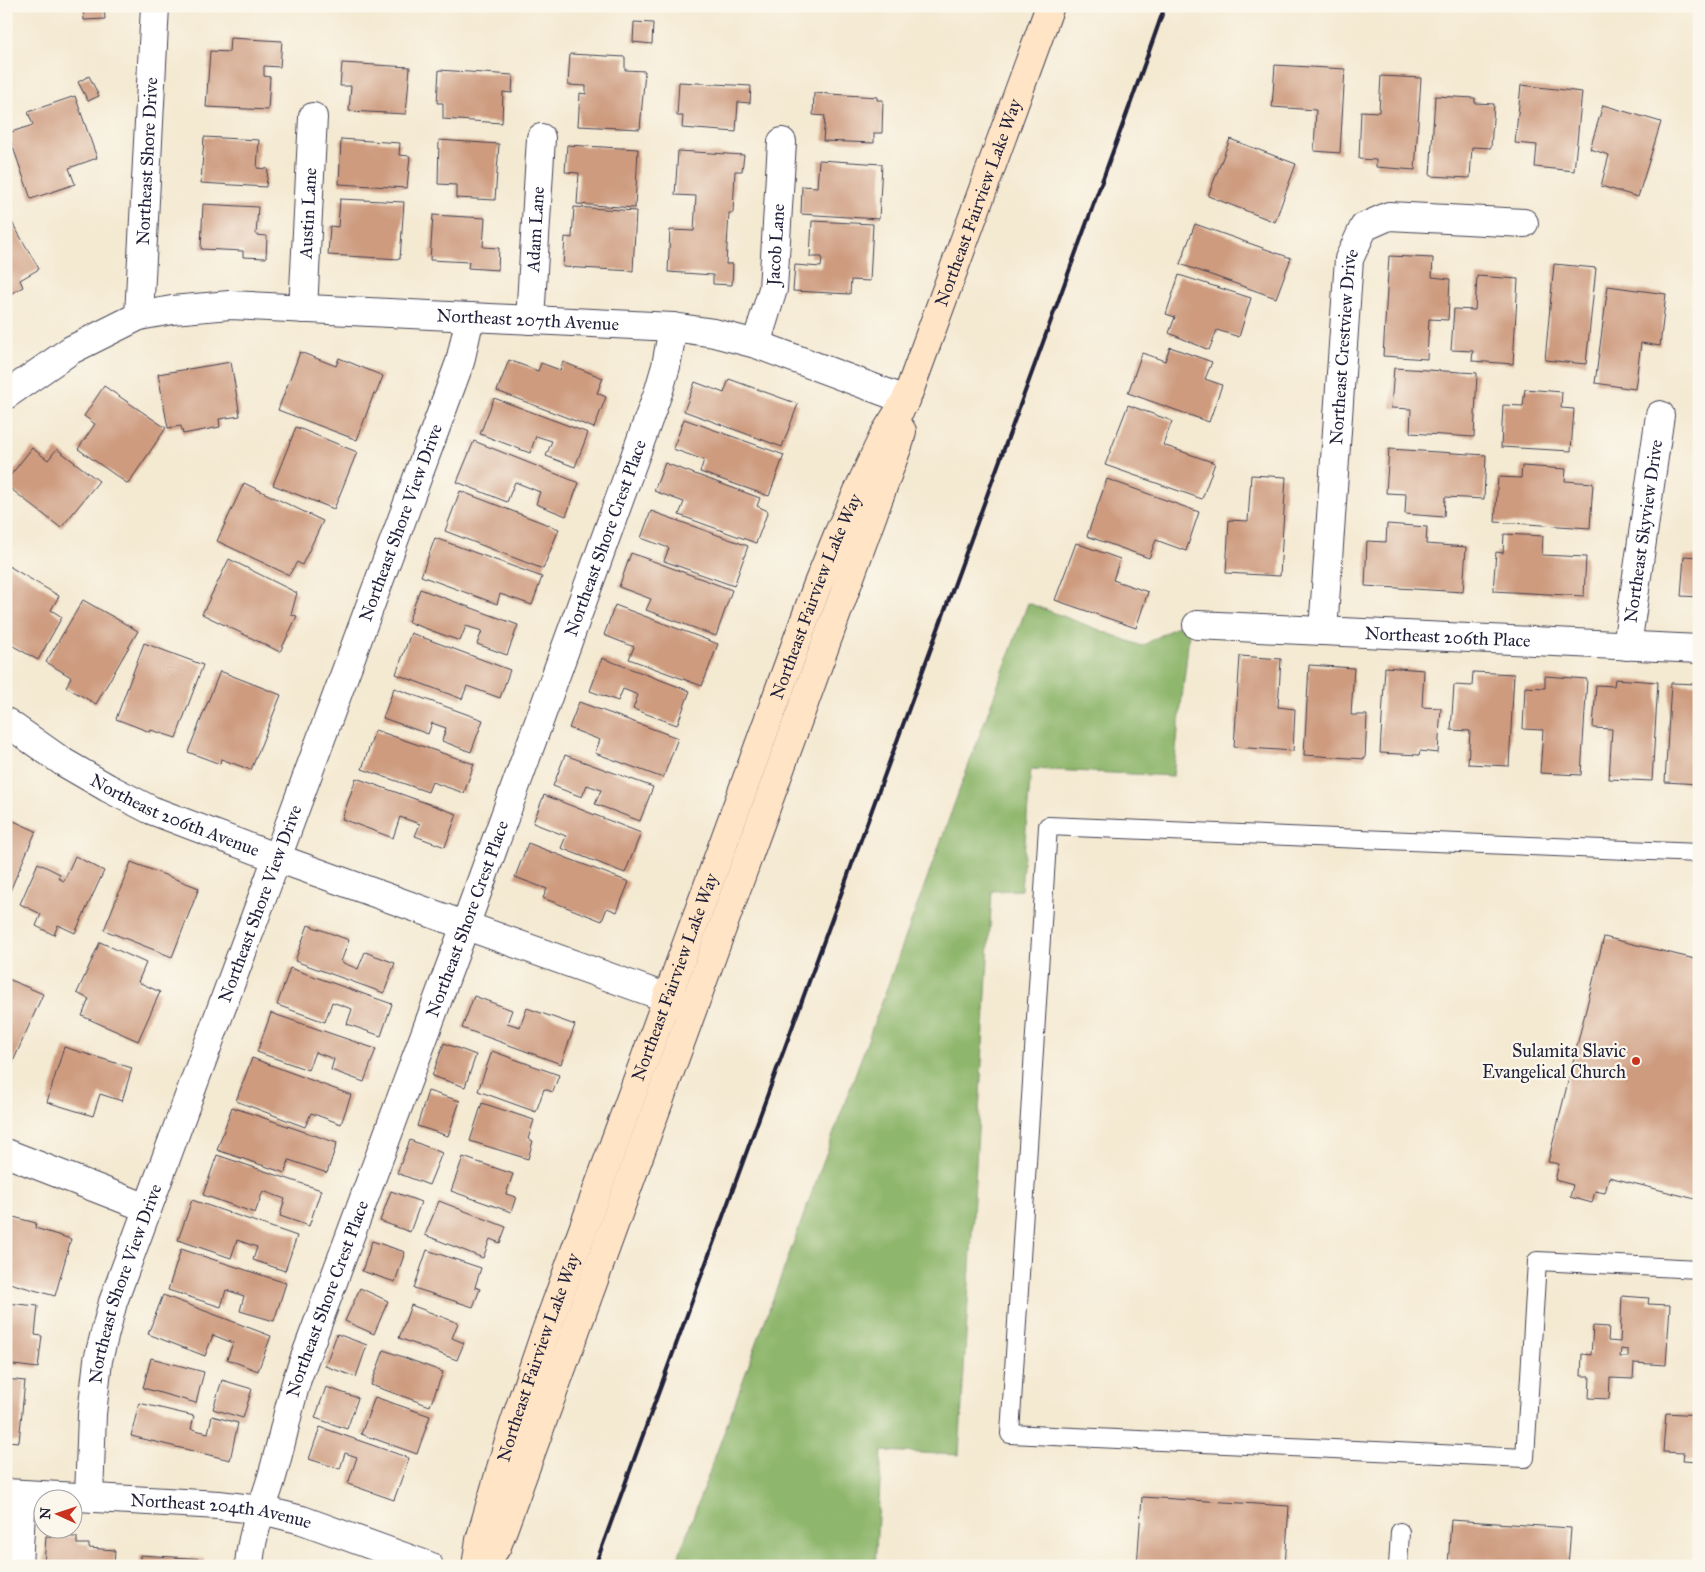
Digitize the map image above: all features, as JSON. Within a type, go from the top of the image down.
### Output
[{"type":"street","name":"Northeast Shore Drive","points":[[139,316],[154,6]]},
{"type":"street","name":"Northeast Fairview Lake Way","points":[[484,1566],[497,1546],[694,1008],[900,440],[906,400],[1050,6]]},
{"type":"street","name":"Austin Lane","points":[[303,309],[312,117]]},
{"type":"street","name":"Adam Lane","points":[[530,320],[541,138]]},
{"type":"street","name":"Jacob Lane","points":[[756,344],[773,289],[782,142]]},
{"type":"street","name":"Northeast Crestview Drive","points":[[1323,631],[1349,259],[1364,227],[1389,216],[1524,223]]},
{"type":"street","name":"Northeast 207th Avenue","points":[[6,395],[71,350],[139,316],[172,310],[230,305],[673,327],[714,333],[756,344],[906,400]]},
{"type":"street","name":"Northeast Shore View Drive","points":[[89,1497],[92,1414],[98,1360],[113,1302],[460,362],[470,317]]},
{"type":"street","name":"Northeast Shore Crest Place","points":[[249,1566],[250,1545],[272,1478],[297,1379],[464,926],[658,390],[666,366],[673,327]]},
{"type":"street","name":"Northeast Fairview Lake Way","points":[[476,1566],[480,1540],[516,1418],[550,1320],[817,586],[839,532],[884,435],[906,400]]},
{"type":"street","name":"Northeast Skyview Drive","points":[[1628,646],[1660,415]]},
{"type":"street","name":"Northeast 206th Place","points":[[1197,625],[1699,649]]},
{"type":"street","name":"Northeast 206th Avenue","points":[[6,722],[63,762],[143,806],[277,858],[694,1008]]},
{"type":"street","points":[[6,1153],[147,1208]]},
{"type":"street","points":[[14,1493],[18,1566]]},
{"type":"street","name":"Northeast 204th Avenue","points":[[14,1493],[219,1505],[262,1510],[302,1520],[429,1566]]},
{"type":"lane","points":[[1699,853],[1048,826],[1010,1434],[1525,1458],[1537,1261],[1699,1269]]},
{"type":"lane","points":[[1398,1566],[1400,1532]]},
{"type":"green space","points":[[1028,603],[1142,646],[1190,619],[1173,776],[1031,769],[1021,890],[992,891],[959,1455],[882,1451],[875,1566],[675,1566]]},
{"type":"building","points":[[83,6],[104,6],[105,19],[84,20]]},
{"type":"building","points":[[634,22],[653,23],[652,44],[633,42]]},
{"type":"building","points":[[230,38],[282,41],[280,67],[264,66],[264,76],[270,77],[268,110],[206,107],[210,51],[229,52]]},
{"type":"building","points":[[570,54],[625,57],[625,70],[645,71],[640,129],[578,126],[580,93],[586,94],[586,86],[568,85]]},
{"type":"building","points":[[342,63],[410,67],[406,114],[349,111],[351,86],[340,86]]},
{"type":"building","points":[[1275,65],[1345,69],[1340,153],[1314,151],[1316,110],[1272,107]]},
{"type":"building","points":[[439,70],[513,75],[512,93],[503,92],[502,123],[443,119],[443,103],[437,103]]},
{"type":"building","points":[[89,76],[99,96],[88,101],[78,82]]},
{"type":"building","points":[[1381,76],[1421,78],[1415,170],[1376,167],[1376,160],[1359,159],[1361,111],[1379,112]]},
{"type":"building","points":[[679,82],[751,86],[750,103],[738,102],[736,132],[682,128],[683,116],[677,116]]},
{"type":"building","points":[[1521,85],[1582,92],[1574,171],[1535,167],[1537,145],[1515,143]]},
{"type":"building","points":[[814,93],[877,97],[877,100],[883,100],[882,133],[874,133],[874,143],[823,141],[825,116],[813,115]]},
{"type":"building","points":[[75,96],[97,158],[69,168],[75,184],[31,199],[8,133],[33,125],[28,112]]},
{"type":"building","points":[[1435,96],[1475,98],[1475,103],[1494,104],[1491,148],[1472,147],[1470,178],[1430,176]]},
{"type":"building","points":[[1603,105],[1661,122],[1638,197],[1601,186],[1609,155],[1590,149]]},
{"type":"building","points":[[204,137],[259,140],[257,168],[268,169],[266,187],[201,183]]},
{"type":"building","points":[[341,139],[400,143],[399,155],[410,156],[407,188],[339,184]]},
{"type":"building","points":[[1230,139],[1296,164],[1275,222],[1208,196]]},
{"type":"building","points":[[439,140],[499,144],[495,200],[456,198],[456,185],[438,184]]},
{"type":"building","points":[[567,145],[638,149],[635,208],[577,204],[579,173],[565,172]]},
{"type":"building","points":[[678,151],[744,155],[742,171],[735,171],[733,213],[729,213],[726,264],[733,264],[732,285],[713,284],[713,275],[668,272],[670,230],[694,231],[696,196],[675,195]]},
{"type":"building","points":[[819,160],[882,164],[879,219],[801,214],[802,186],[817,187]]},
{"type":"building","points":[[340,199],[404,202],[400,259],[328,255],[330,226],[338,227]]},
{"type":"building","points":[[203,204],[258,207],[256,235],[267,236],[266,258],[243,257],[243,251],[201,249]]},
{"type":"building","points":[[574,207],[636,211],[633,271],[563,267],[565,237],[572,238]]},
{"type":"building","points":[[6,212],[39,269],[20,280],[23,287],[6,296]]},
{"type":"building","points":[[433,215],[485,218],[483,247],[499,248],[498,270],[468,268],[469,262],[430,260]]},
{"type":"building","points":[[812,221],[873,224],[870,281],[851,280],[850,294],[793,291],[795,265],[821,267],[822,257],[810,257]]},
{"type":"building","points":[[1195,224],[1291,258],[1276,298],[1180,264]]},
{"type":"building","points":[[1389,256],[1433,258],[1432,277],[1450,279],[1448,320],[1429,319],[1427,359],[1383,356]]},
{"type":"building","points":[[1554,264],[1596,268],[1586,364],[1545,360]]},
{"type":"building","points":[[1179,275],[1251,298],[1239,337],[1217,330],[1209,350],[1169,333],[1175,317],[1166,314]]},
{"type":"building","points":[[1477,276],[1518,279],[1513,364],[1472,361],[1473,351],[1451,350],[1454,309],[1475,310]]},
{"type":"building","points":[[1608,286],[1666,294],[1660,346],[1641,343],[1635,389],[1595,383]]},
{"type":"building","points":[[1170,347],[1212,362],[1205,379],[1222,385],[1209,422],[1128,393],[1142,353],[1165,361]]},
{"type":"building","points":[[300,352],[336,366],[339,358],[383,376],[376,394],[374,393],[357,440],[278,410]]},
{"type":"building","points":[[509,360],[538,371],[541,363],[560,370],[563,362],[603,378],[597,393],[606,397],[594,428],[497,391]]},
{"type":"building","points":[[231,362],[240,416],[219,419],[220,427],[183,434],[181,426],[168,428],[158,374]]},
{"type":"building","points":[[1394,368],[1477,373],[1474,437],[1410,433],[1411,409],[1391,408]]},
{"type":"building","points":[[729,379],[798,404],[782,447],[684,411],[695,382],[724,393]]},
{"type":"building","points":[[104,386],[166,428],[128,484],[78,449],[95,424],[84,416]]},
{"type":"building","points":[[1525,389],[1562,392],[1561,408],[1574,409],[1571,451],[1501,447],[1503,405],[1523,406]]},
{"type":"building","points":[[494,398],[588,433],[575,467],[546,456],[552,441],[536,436],[530,453],[480,434]]},
{"type":"building","points":[[1128,405],[1172,421],[1163,445],[1215,463],[1202,499],[1105,465]]},
{"type":"building","points":[[684,419],[784,455],[769,496],[700,472],[704,460],[673,449]]},
{"type":"building","points":[[296,427],[357,452],[334,509],[273,485]]},
{"type":"building","points":[[474,441],[579,483],[566,516],[536,504],[540,492],[515,482],[507,502],[457,482]]},
{"type":"building","points":[[32,448],[48,460],[57,449],[99,481],[61,528],[6,485],[6,481]]},
{"type":"building","points":[[1389,449],[1486,455],[1484,499],[1445,497],[1444,517],[1405,514],[1406,494],[1386,493]]},
{"type":"building","points":[[665,463],[760,498],[757,506],[768,511],[756,543],[679,515],[684,502],[654,491]]},
{"type":"building","points":[[1522,466],[1566,469],[1565,481],[1593,483],[1590,528],[1495,522],[1498,477],[1521,478]]},
{"type":"building","points":[[1251,475],[1286,477],[1280,576],[1226,573],[1229,520],[1248,521]]},
{"type":"building","points":[[1107,479],[1199,512],[1186,551],[1156,540],[1149,558],[1087,536]]},
{"type":"building","points":[[244,483],[323,521],[302,565],[297,562],[289,575],[217,541]]},
{"type":"building","points":[[460,491],[559,529],[543,569],[445,531]]},
{"type":"building","points":[[651,511],[748,546],[734,586],[664,561],[669,548],[641,538]]},
{"type":"building","points":[[1387,524],[1427,527],[1426,544],[1466,547],[1463,592],[1365,586],[1367,541],[1386,542]]},
{"type":"building","points":[[1504,534],[1543,536],[1542,555],[1586,557],[1584,596],[1493,591],[1496,552],[1503,553]]},
{"type":"building","points":[[435,538],[542,577],[532,605],[500,594],[497,604],[421,576]]},
{"type":"building","points":[[1076,543],[1120,559],[1113,580],[1148,592],[1136,628],[1055,600]]},
{"type":"building","points":[[631,553],[732,590],[716,636],[646,610],[651,599],[619,587]]},
{"type":"building","points":[[1684,556],[1699,557],[1699,597],[1681,596]]},
{"type":"building","points":[[229,559],[297,593],[291,615],[297,616],[280,652],[202,614]]},
{"type":"building","points":[[7,565],[59,596],[51,610],[62,617],[38,660],[6,642]]},
{"type":"building","points":[[420,589],[518,625],[507,655],[477,644],[482,631],[466,626],[460,641],[408,622]]},
{"type":"building","points":[[83,600],[138,631],[96,704],[66,687],[71,677],[46,662]]},
{"type":"building","points":[[615,605],[718,644],[702,686],[629,659],[634,647],[604,635]]},
{"type":"building","points":[[411,633],[510,670],[500,698],[467,686],[462,699],[396,674]]},
{"type":"building","points":[[144,643],[203,665],[176,738],[151,730],[150,732],[116,719]]},
{"type":"building","points":[[1240,656],[1281,659],[1278,707],[1295,709],[1293,751],[1234,747]]},
{"type":"building","points":[[602,658],[690,691],[677,725],[633,709],[638,695],[623,689],[618,701],[590,691]]},
{"type":"building","points":[[1309,665],[1354,668],[1351,715],[1367,715],[1365,759],[1304,755]]},
{"type":"building","points":[[1385,667],[1424,670],[1422,707],[1441,708],[1438,753],[1420,751],[1419,755],[1380,753]]},
{"type":"building","points":[[220,671],[281,695],[251,770],[221,759],[220,764],[188,752]]},
{"type":"building","points":[[1473,672],[1514,674],[1509,766],[1468,764],[1470,731],[1451,730],[1454,685],[1472,686]]},
{"type":"building","points":[[1545,676],[1587,679],[1581,775],[1540,773],[1543,730],[1523,729],[1525,687],[1545,688]]},
{"type":"building","points":[[1615,679],[1658,682],[1652,781],[1609,779],[1612,729],[1593,728],[1596,685],[1614,686]]},
{"type":"building","points":[[1671,683],[1699,684],[1699,784],[1665,782]]},
{"type":"building","points":[[394,688],[483,720],[471,752],[442,741],[446,728],[432,723],[428,734],[383,718]]},
{"type":"building","points":[[579,702],[678,738],[663,778],[595,753],[600,740],[569,728]]},
{"type":"building","points":[[375,730],[474,764],[464,793],[432,782],[428,792],[362,769]]},
{"type":"building","points":[[565,755],[653,787],[640,821],[595,804],[601,790],[587,785],[582,797],[553,786]]},
{"type":"building","points":[[356,778],[457,814],[445,847],[415,836],[420,824],[400,817],[393,838],[342,819]]},
{"type":"building","points":[[544,795],[641,833],[625,873],[561,848],[566,836],[533,823]]},
{"type":"building","points":[[7,818],[36,831],[9,893],[6,892]]},
{"type":"building","points":[[528,843],[629,882],[617,912],[607,908],[602,921],[543,898],[547,889],[515,877]]},
{"type":"building","points":[[75,856],[104,871],[75,933],[58,925],[54,935],[36,926],[41,914],[20,904],[38,863],[60,874],[58,878],[64,881]]},
{"type":"building","points":[[131,862],[199,888],[172,957],[104,930]]},
{"type":"building","points":[[308,925],[349,940],[341,962],[358,969],[365,952],[395,963],[384,993],[295,961]]},
{"type":"building","name":"Sulamita Slavic Evangelical Church","points":[[1604,937],[1699,960],[1699,1200],[1609,1177],[1605,1193],[1595,1191],[1592,1203],[1570,1197],[1573,1185],[1555,1180],[1559,1164],[1548,1162]]},
{"type":"building","points":[[100,942],[146,963],[138,982],[160,992],[138,1041],[82,1016],[89,999],[77,993]]},
{"type":"building","points":[[290,968],[392,1004],[381,1036],[347,1024],[352,1009],[332,1002],[325,1022],[277,1005]]},
{"type":"building","points":[[6,978],[43,994],[8,1073],[6,1072]]},
{"type":"building","points":[[474,996],[512,1010],[507,1023],[520,1027],[527,1008],[575,1025],[561,1064],[462,1028]]},
{"type":"building","points":[[271,1013],[376,1049],[364,1082],[331,1070],[334,1059],[315,1052],[308,1070],[257,1052]]},
{"type":"building","points":[[444,1043],[476,1055],[465,1087],[432,1076]]},
{"type":"building","points":[[64,1047],[132,1068],[122,1101],[100,1094],[93,1116],[47,1102]]},
{"type":"building","points":[[492,1051],[559,1075],[553,1092],[544,1089],[536,1112],[478,1091]]},
{"type":"building","points":[[252,1058],[351,1095],[341,1124],[311,1113],[305,1127],[236,1101]]},
{"type":"building","points":[[428,1091],[460,1101],[448,1136],[417,1126]]},
{"type":"building","points":[[482,1103],[534,1120],[528,1139],[533,1141],[528,1159],[470,1141]]},
{"type":"building","points":[[232,1107],[337,1143],[327,1173],[289,1160],[285,1173],[217,1150]]},
{"type":"building","points":[[410,1140],[442,1153],[429,1185],[397,1173]]},
{"type":"building","points":[[217,1155],[321,1190],[309,1226],[280,1216],[285,1199],[263,1191],[255,1213],[203,1195]]},
{"type":"building","points":[[463,1157],[513,1174],[506,1194],[516,1197],[511,1212],[451,1191]]},
{"type":"building","points":[[391,1191],[421,1202],[410,1232],[380,1221]]},
{"type":"building","points":[[192,1200],[297,1236],[285,1271],[253,1260],[257,1247],[237,1240],[231,1258],[178,1240]]},
{"type":"building","points":[[439,1201],[506,1227],[500,1243],[490,1239],[483,1258],[425,1235]]},
{"type":"building","points":[[6,1215],[36,1223],[35,1228],[71,1239],[55,1296],[6,1282]]},
{"type":"building","points":[[372,1241],[405,1252],[395,1282],[362,1271]]},
{"type":"building","points":[[181,1249],[286,1283],[274,1321],[240,1311],[244,1296],[226,1290],[221,1307],[168,1290]]},
{"type":"building","points":[[427,1250],[481,1268],[475,1287],[480,1289],[473,1307],[414,1288]]},
{"type":"building","points":[[360,1288],[388,1301],[374,1334],[345,1321]]},
{"type":"building","points":[[163,1295],[271,1336],[258,1371],[227,1359],[233,1343],[213,1335],[205,1356],[148,1334]]},
{"type":"building","points":[[1622,1296],[1649,1298],[1648,1304],[1670,1305],[1666,1365],[1634,1363],[1633,1379],[1610,1378],[1609,1399],[1589,1398],[1590,1376],[1581,1376],[1582,1354],[1591,1355],[1593,1326],[1609,1327],[1608,1341],[1620,1342]],"holes":[[[1621,1349],[1628,1350],[1628,1357],[1620,1357]]]},
{"type":"building","points":[[6,1303],[38,1306],[35,1335],[42,1336],[38,1368],[6,1364]]},
{"type":"building","points":[[411,1305],[458,1323],[452,1338],[464,1343],[457,1360],[399,1338]]},
{"type":"building","points":[[337,1334],[367,1345],[356,1377],[325,1366]]},
{"type":"building","points":[[384,1350],[443,1372],[430,1406],[371,1385]]},
{"type":"building","points":[[151,1358],[204,1372],[196,1403],[143,1388]]},
{"type":"building","points":[[6,1379],[25,1381],[19,1442],[6,1441]]},
{"type":"building","points":[[222,1380],[252,1389],[243,1418],[213,1409]]},
{"type":"building","points":[[326,1387],[358,1398],[347,1429],[315,1418]]},
{"type":"building","points":[[375,1397],[430,1416],[417,1454],[361,1434]]},
{"type":"building","points":[[139,1403],[194,1416],[191,1429],[208,1433],[212,1416],[238,1423],[230,1460],[131,1436]]},
{"type":"building","points":[[1666,1413],[1699,1415],[1699,1461],[1683,1460],[1684,1453],[1663,1452]]},
{"type":"building","points":[[320,1427],[409,1458],[394,1500],[348,1484],[357,1457],[345,1453],[340,1469],[309,1459]]},
{"type":"building","points":[[1142,1497],[1289,1506],[1285,1566],[1137,1566]]},
{"type":"building","points":[[1451,1520],[1571,1528],[1568,1566],[1448,1566]]},
{"type":"building","points":[[46,1540],[77,1540],[77,1544],[89,1544],[89,1548],[115,1550],[114,1566],[44,1565]]},
{"type":"building","points":[[140,1555],[205,1559],[205,1566],[140,1566]]},
{"type":"railway","points":[[595,1566],[1165,6]]},
{"type":"place","name":"Sulamita Slavic Evangelical Church","points":[[1636,1061]]}]
